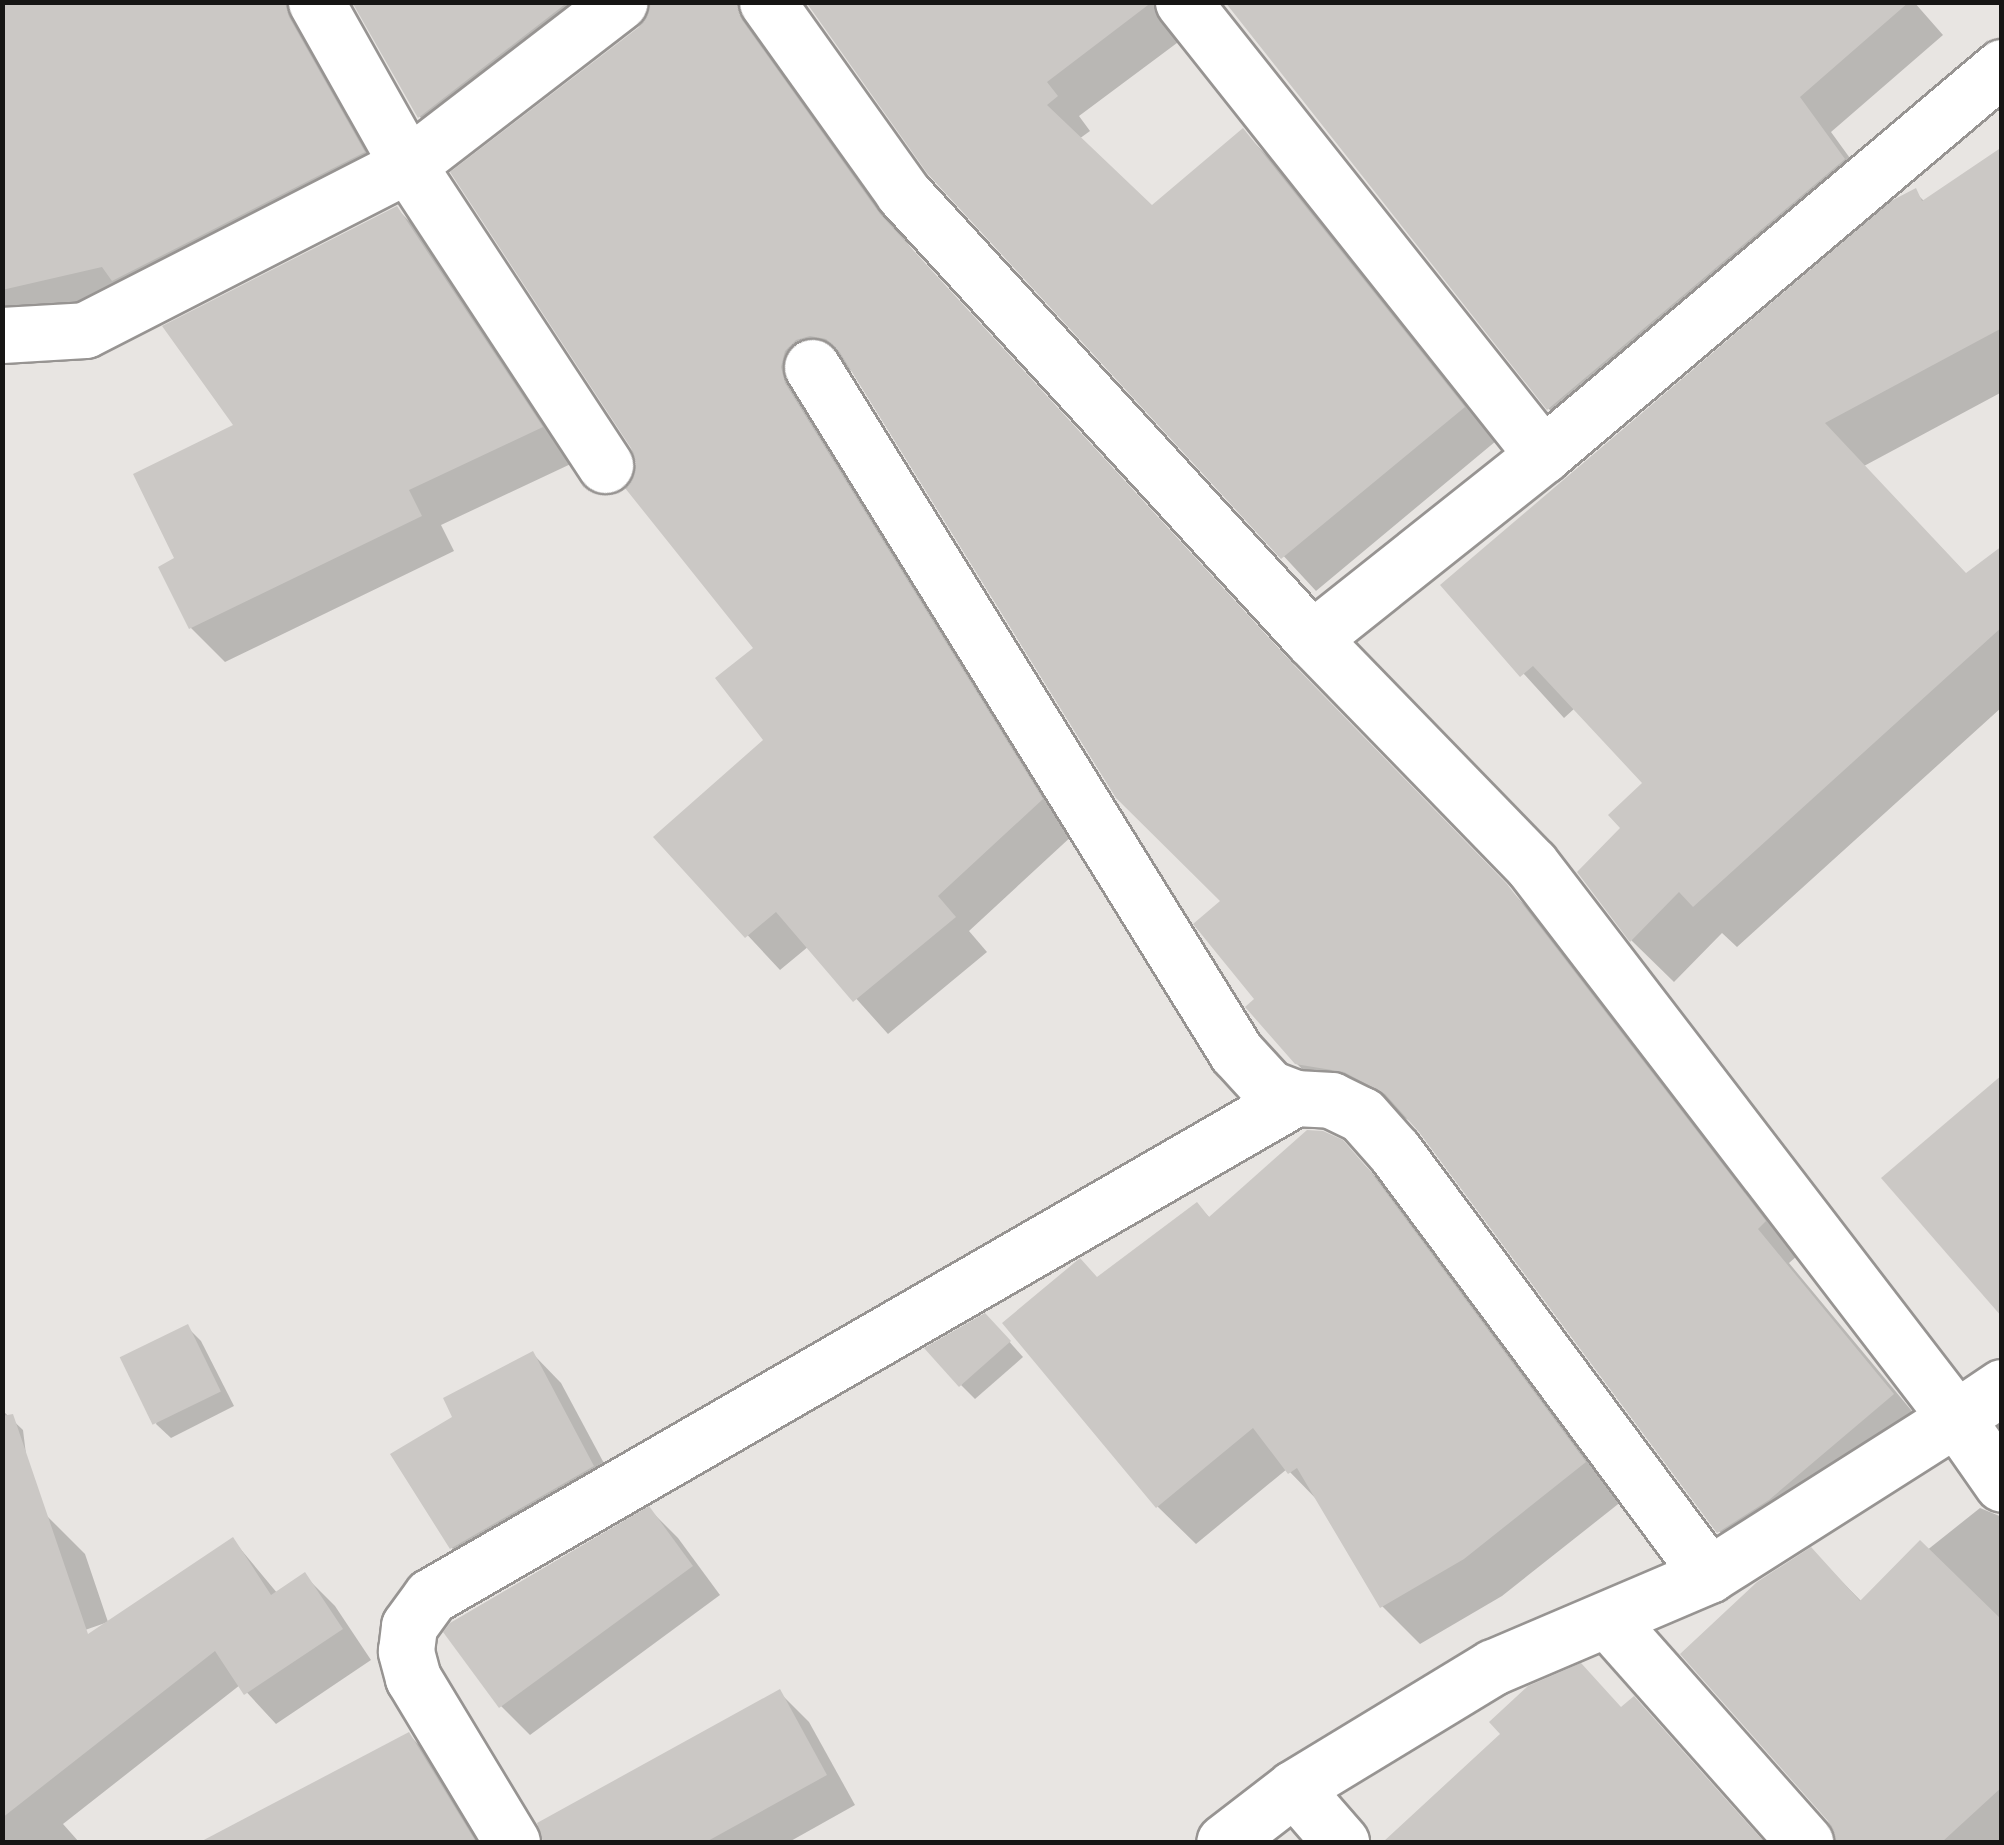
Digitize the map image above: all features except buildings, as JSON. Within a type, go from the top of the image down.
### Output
[{"type":"street","points":[[316,2],[408,166],[605,465]]},
{"type":"street","points":[[2,334],[85,330],[408,166],[620,2]]},
{"type":"street","points":[[768,2],[902,193],[1312,639],[1531,864],[1956,1418],[2002,1484]]},
{"type":"street","points":[[1183,2],[1543,455]]},
{"type":"street","points":[[1312,639],[1543,455],[2002,68]]},
{"type":"street","points":[[812,367],[1236,1052],[1269,1088],[1295,1098],[1331,1100],[1362,1115],[1394,1151],[1710,1575]]},
{"type":"street","points":[[512,1842],[412,1678],[406,1651],[409,1626],[431,1596],[1295,1098]]},
{"type":"street","points":[[1224,1842],[1294,1788],[1493,1667],[1710,1575],[2002,1386]]},
{"type":"street","points":[[1608,1620],[1805,1842]]},
{"type":"street","points":[[1294,1788],[1342,1842]]}]
